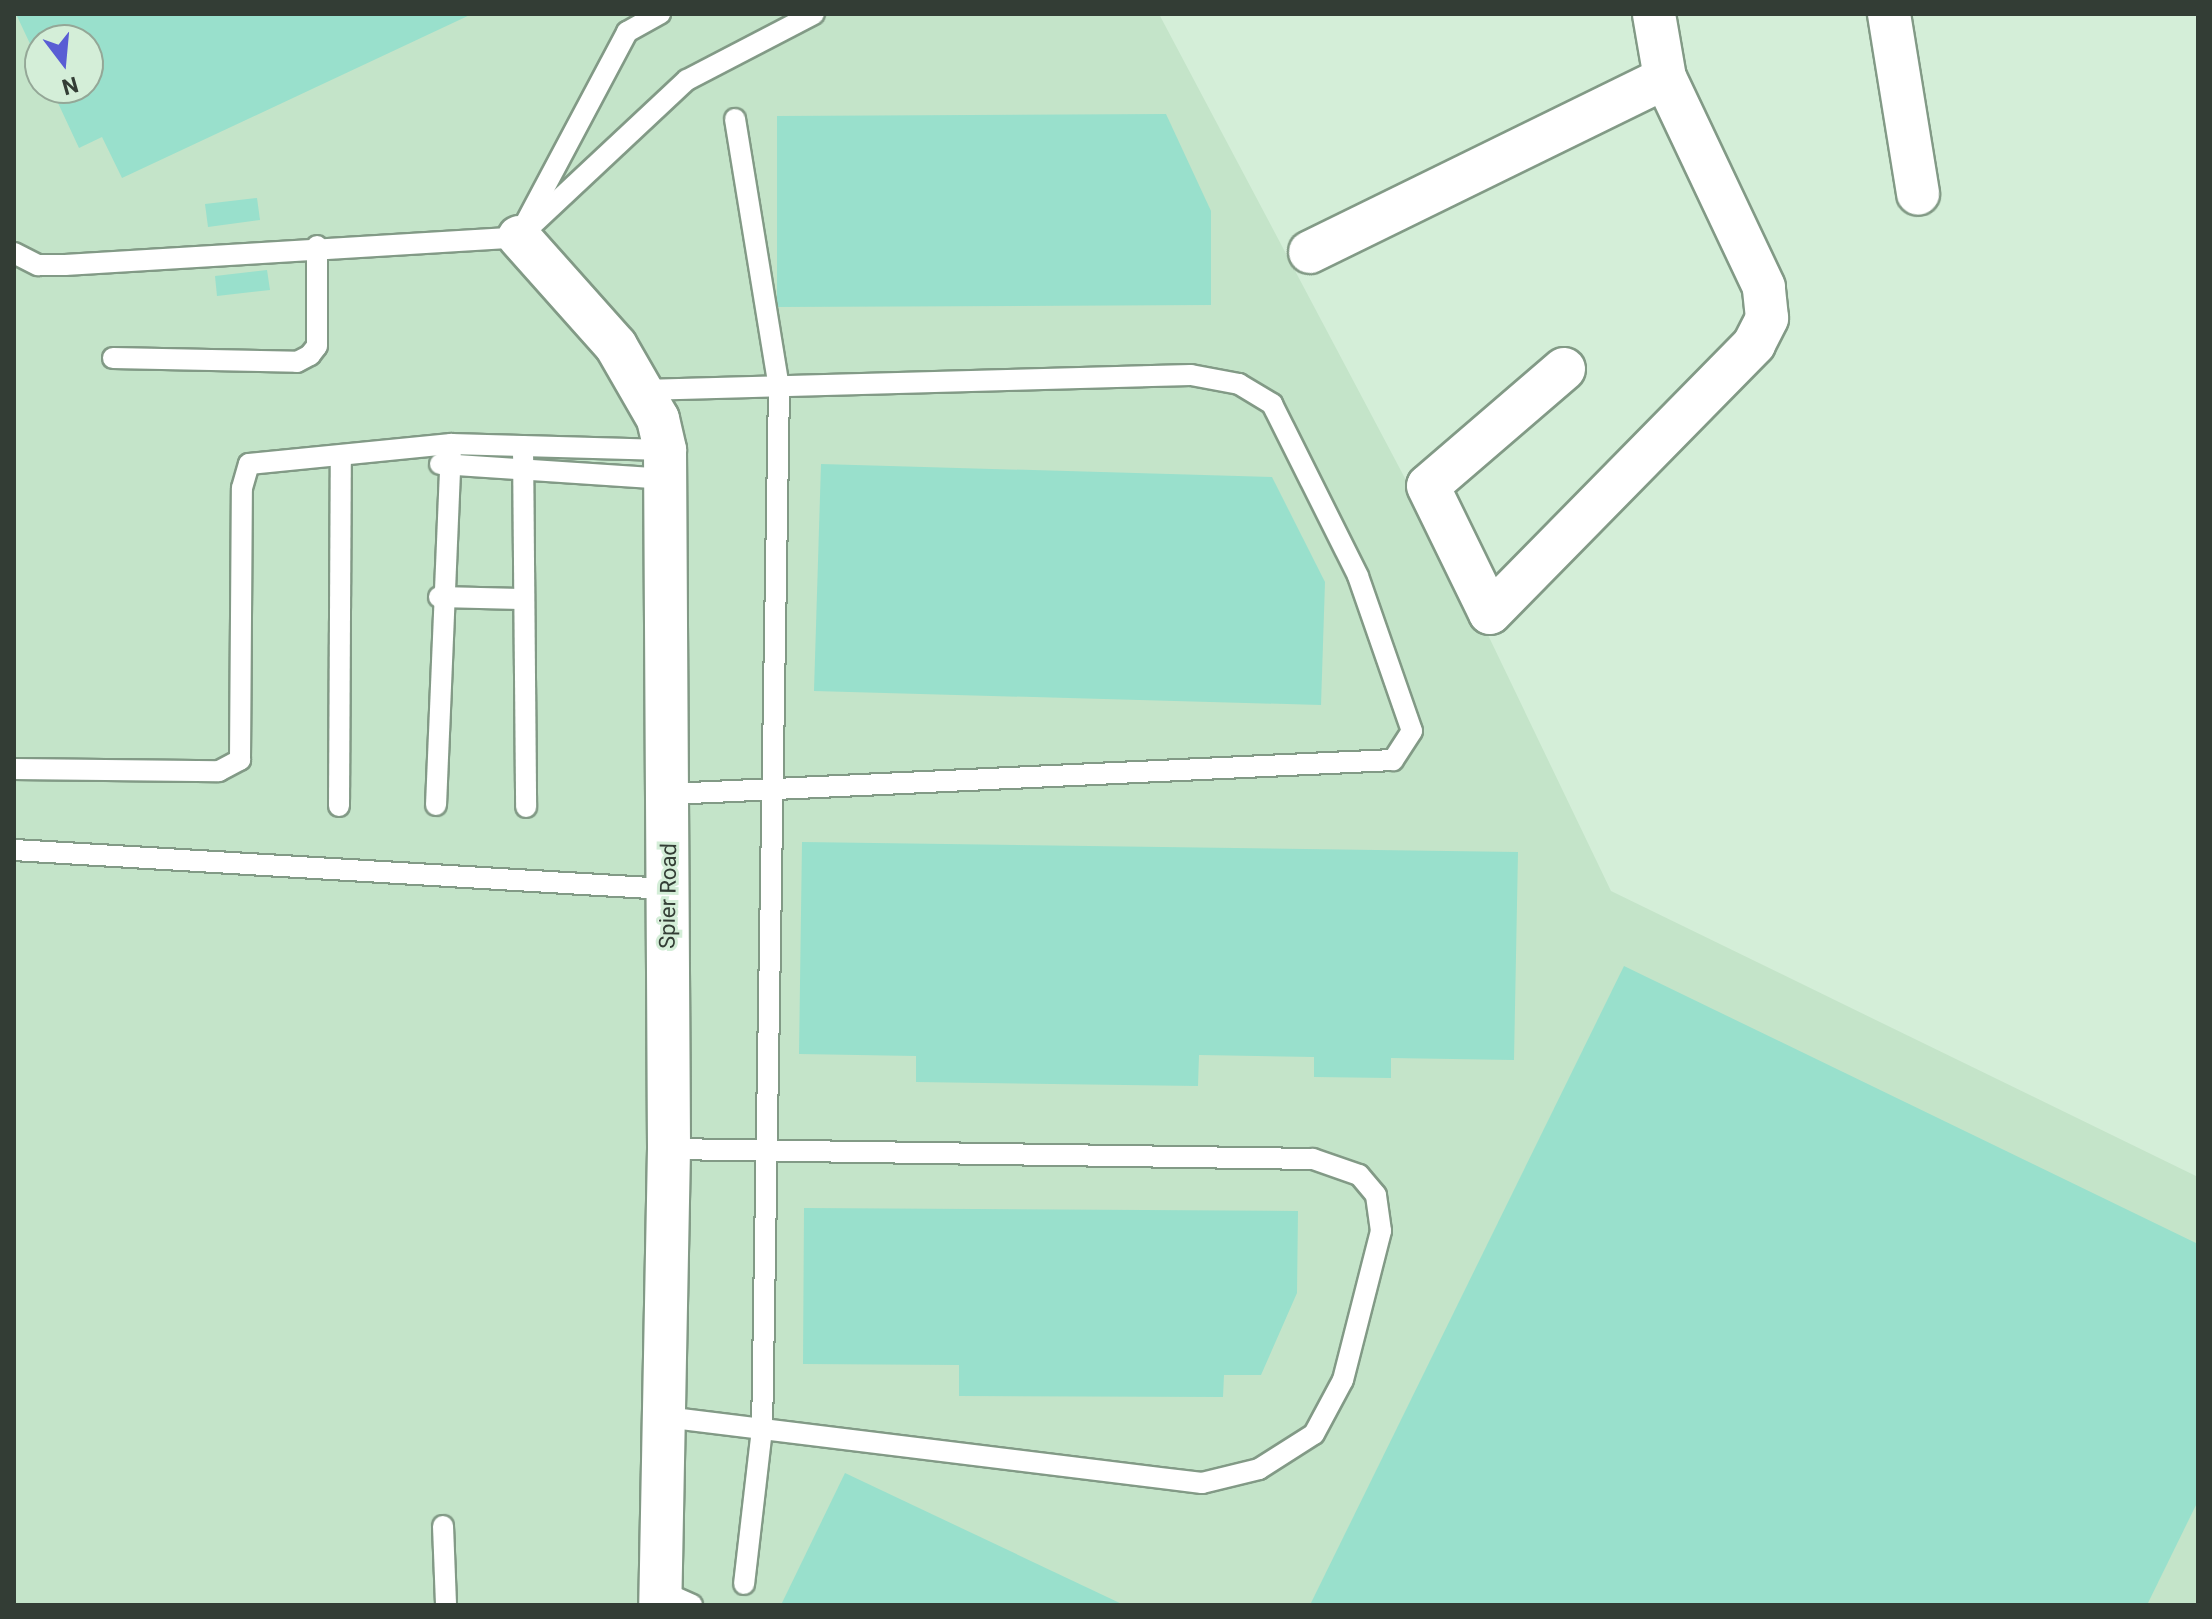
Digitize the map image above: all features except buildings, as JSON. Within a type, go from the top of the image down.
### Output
[{"type":"street","points":[[1564,369],[1428,486],[1490,613],[1754,344],[1767,318],[1764,287],[1665,78],[1654,14]]},
{"type":"street","points":[[1889,14],[1918,194]]},
{"type":"street","points":[[1310,252],[1665,78]]},
{"type":"street","name":"Spier Road","points":[[519,237],[616,346],[643,390],[665,465],[670,794],[665,1417],[671,1600]]},
{"type":"lane","points":[[519,237],[627,32],[660,14]]},
{"type":"lane","points":[[14,253],[38,265],[65,265],[317,246],[519,237],[687,80],[814,14]]},
{"type":"lane","points":[[735,119],[779,387],[762,1429],[744,1584]]},
{"type":"lane","points":[[113,358],[297,362],[310,355],[317,346],[317,246]]},
{"type":"lane","points":[[643,390],[1191,375],[1239,384],[1272,404],[1358,576],[1412,731],[1393,760],[670,794]]},
{"type":"lane","points":[[14,769],[232,767],[242,751],[244,712],[243,476],[263,460],[419,452],[451,444],[523,446],[665,465]]},
{"type":"lane","points":[[436,805],[439,597],[451,444]]},
{"type":"lane","points":[[523,446],[521,599],[526,807]]},
{"type":"lane","points":[[419,452],[449,469],[521,473],[665,465]]},
{"type":"lane","points":[[339,806],[341,456]]},
{"type":"lane","points":[[439,597],[521,599]]},
{"type":"lane","points":[[14,850],[667,889]]},
{"type":"lane","points":[[665,1417],[1202,1483],[1259,1469],[1314,1434],[1343,1380],[1381,1231],[1376,1195],[1359,1175],[1313,1159],[669,1149]]},
{"type":"lane","points":[[443,1526],[446,1605]]},
{"type":"shaded area","points":[[14,14],[1159,14],[1488,635],[1611,891],[2198,1177],[2198,1605],[14,1605]]}]
